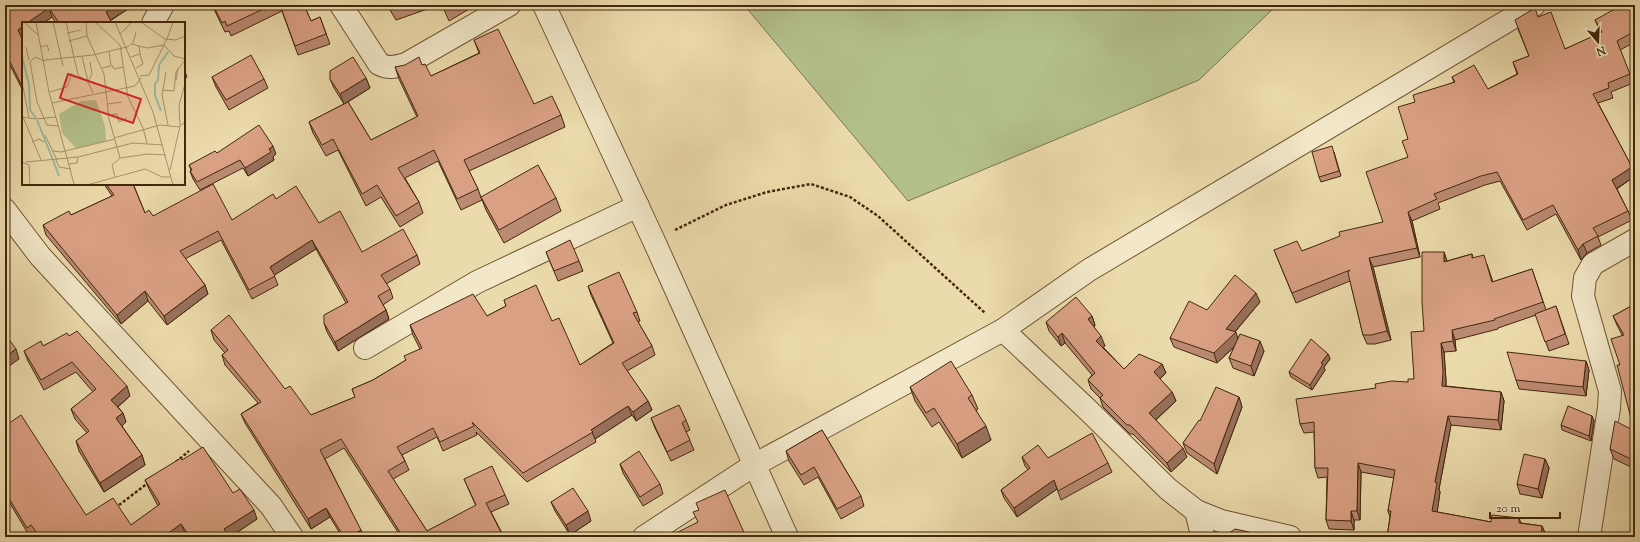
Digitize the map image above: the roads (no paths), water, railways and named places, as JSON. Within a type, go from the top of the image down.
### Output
[{"type":"street","points":[[154,22],[163,5]]},
{"type":"street","points":[[341,5],[379,64],[387,68],[406,64],[509,5]]},
{"type":"street","points":[[544,5],[654,241],[787,537]]},
{"type":"street","points":[[644,537],[754,465],[1003,330],[1089,270],[1534,5]]},
{"type":"street","points":[[365,348],[477,282],[638,206]]},
{"type":"street","points":[[5,210],[40,256],[208,436],[271,506],[292,537]]},
{"type":"street","points":[[1589,537],[1609,408],[1610,391],[1583,296],[1585,278],[1593,264],[1635,240]]},
{"type":"street","points":[[1003,330],[1089,411],[1168,489],[1196,511],[1221,521],[1290,537]]},
{"type":"street","points":[[1196,511],[1204,537]]}]
